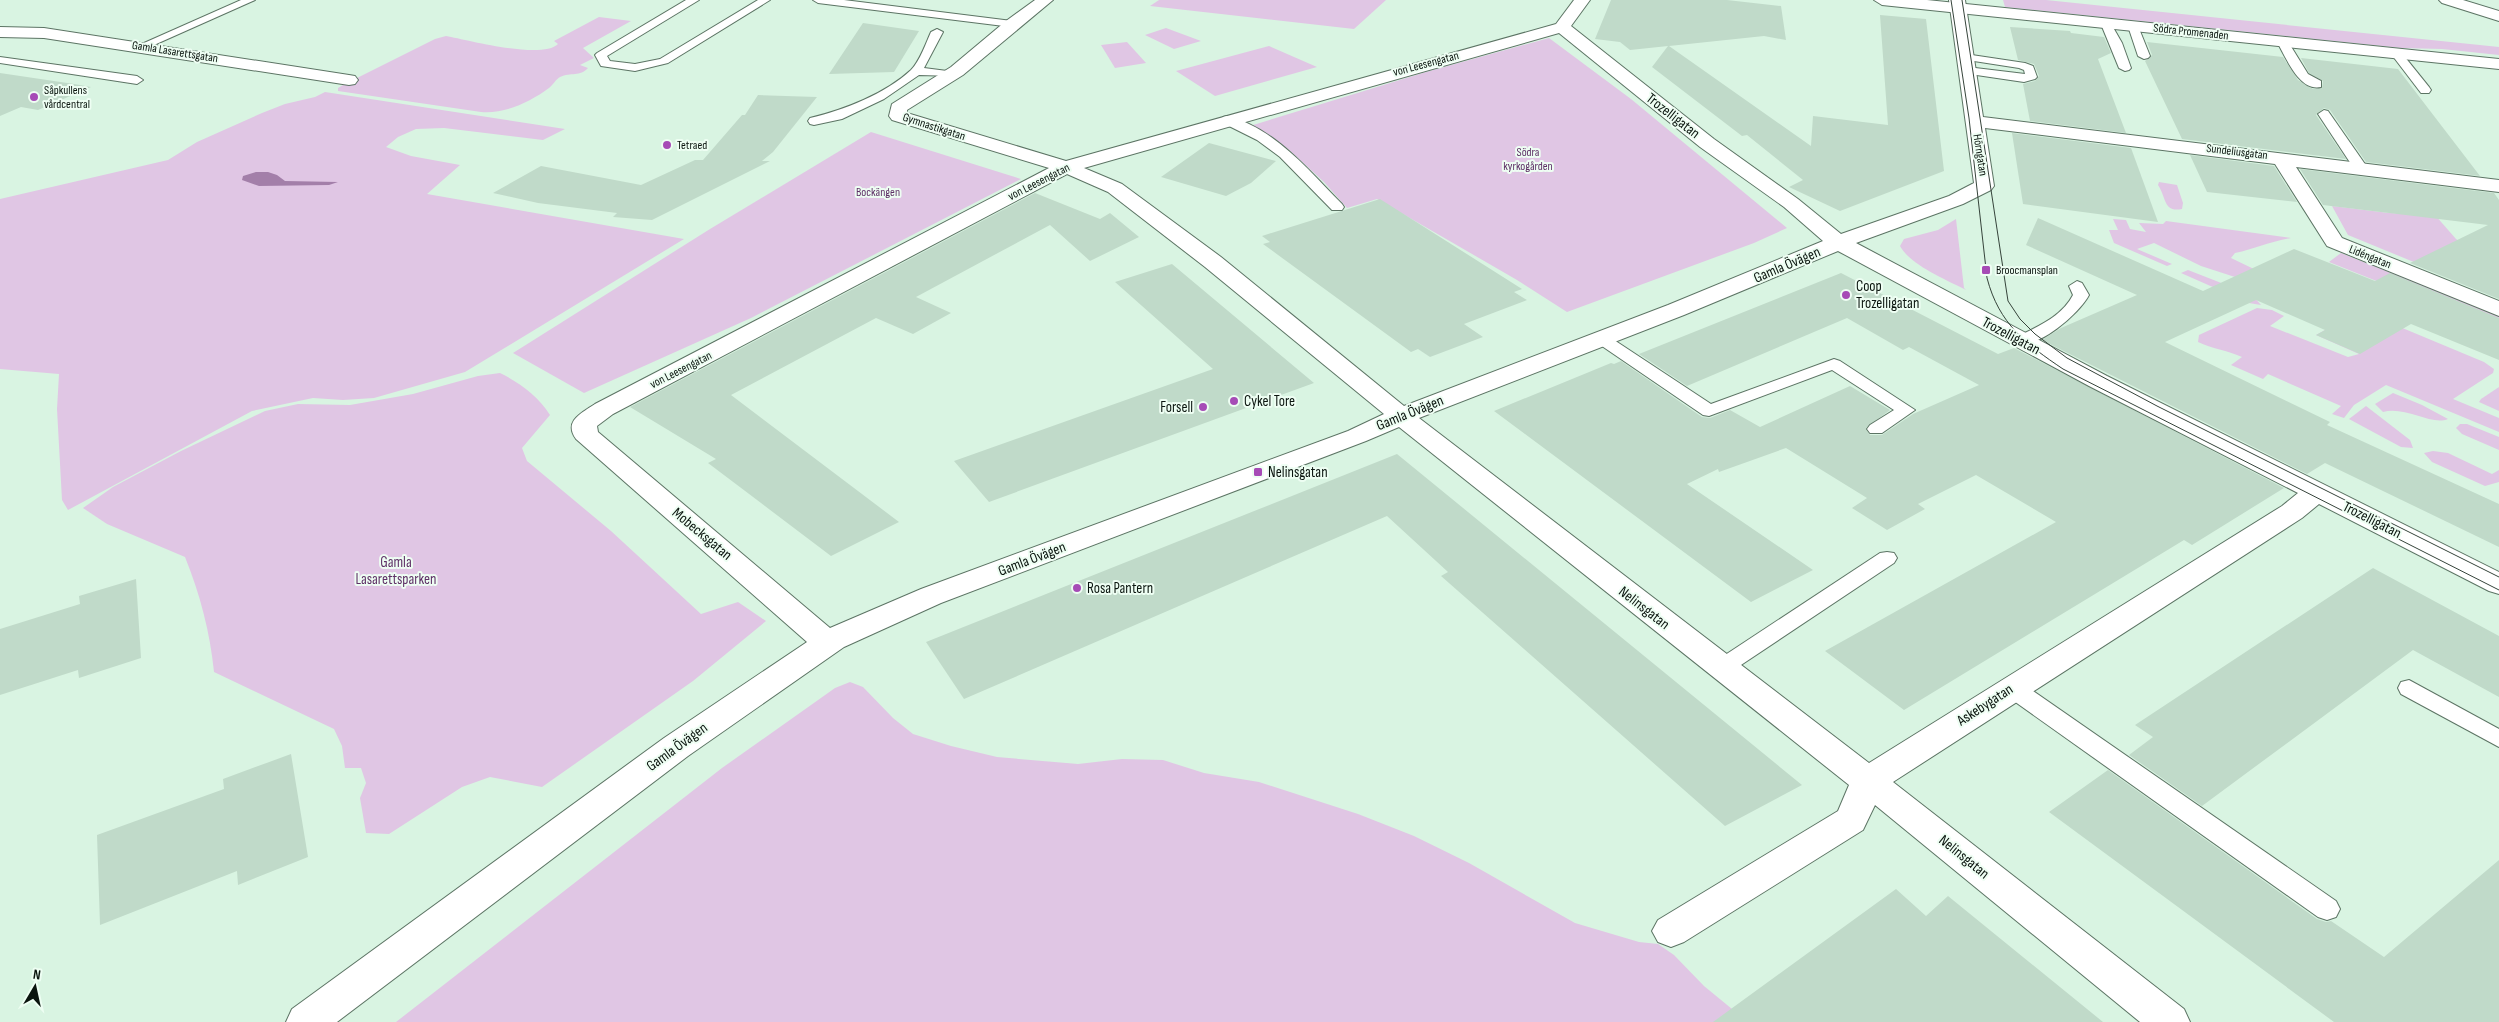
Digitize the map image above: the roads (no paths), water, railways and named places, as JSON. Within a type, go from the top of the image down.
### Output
[{"type":"street","name":"Gymnastikgatan","points":[[1045,0],[1012,24],[951,74],[898,108],[898,116],[1066,167]]},
{"type":"street","points":[[1562,27],[1582,0]]},
{"type":"street","name":"Södra Promenaden","points":[[1882,0],[1958,4],[2106,24],[2499,64]]},
{"type":"street","points":[[2447,0],[2499,16]]},
{"type":"street","name":"Hörngatan","points":[[1839,242],[1956,200],[1984,186],[1958,4]]},
{"type":"street","name":"von Leesengatan","points":[[584,423],[604,409],[1066,167],[1562,27]]},
{"type":"street","name":"Trozelligatan","points":[[1562,27],[1707,143],[1791,203],[1816,226],[1839,242],[2021,341],[2499,584]]},
{"type":"street","name":"Gamla Lasarettsgatan","points":[[0,32],[44,33],[349,80]]},
{"type":"street","name":"Sundeliusgatan","points":[[1974,121],[2360,167],[2499,186]]},
{"type":"street","name":"Lidéngatan","points":[[2281,158],[2334,242],[2499,309]]},
{"type":"street","name":"Nelinsgatan","points":[[1066,167],[1115,188],[1213,262],[1401,416],[1868,781],[2170,1022]]},
{"type":"street","name":"Gamla Övägen","points":[[306,1022],[676,747],[827,642],[868,622],[931,596],[1356,436],[1401,416],[1602,339],[1839,242]]},
{"type":"street","name":"Mobecksgatan","points":[[584,423],[585,434],[827,642]]},
{"type":"street","name":"Askebygatan","points":[[1868,781],[2292,512],[2317,492]]},
{"type":"street","points":[[1671,931],[1851,820],[1868,781]]},
{"type":"lane","points":[[141,47],[250,0]]},
{"type":"lane","points":[[694,0],[601,55],[605,64],[646,68],[664,61],[765,0]]},
{"type":"lane","points":[[818,0],[1012,24]]},
{"type":"lane","points":[[2106,24],[2116,43],[2125,68]]},
{"type":"lane","points":[[2133,26],[2144,56]]},
{"type":"lane","points":[[814,121],[838,116],[880,96],[917,71],[937,32]]},
{"type":"lane","points":[[2283,42],[2303,76],[2317,84]]},
{"type":"lane","points":[[2396,53],[2425,90]]},
{"type":"lane","points":[[0,60],[137,80]]},
{"type":"lane","points":[[917,71],[951,74]]},
{"type":"lane","points":[[2324,114],[2360,167]]},
{"type":"lane","points":[[1227,120],[1262,137],[1285,154],[1337,207]]},
{"type":"lane","points":[[2021,341],[2078,304],[2081,295],[2077,286]]},
{"type":"lane","points":[[1602,339],[1708,411],[1834,364],[1906,410],[1876,429]]},
{"type":"lane","points":[[1721,668],[1887,558]]},
{"type":"lane","points":[[2012,688],[2327,909]]},
{"type":"lane","points":[[2410,688],[2499,739]]},
{"type":"tram line","points":[[1951,0],[1969,118],[1987,278],[1999,308],[2016,331],[2037,351],[2063,369],[2499,590]]},
{"type":"tram line","points":[[1962,0],[2008,301],[2020,319],[2035,334],[2067,358],[2157,406],[2499,577]]},
{"type":"place","name":"Såpkullens vårdcentral","points":[[34,97]]},
{"type":"place","name":"Tetraed","points":[[667,145]]},
{"type":"place","name":"Broocmansplan","points":[[1986,270]]},
{"type":"place","name":"Coop Trozelligatan","points":[[1846,295]]},
{"type":"place","name":"Cykel Tore","points":[[1234,401]]},
{"type":"place","name":"Forsell","points":[[1203,407]]},
{"type":"place","name":"Nelinsgatan","points":[[1258,472]]},
{"type":"place","name":"Rosa Pantern","points":[[1077,588]]},
{"type":"park label","name":"Södra kyrkogården","points":[[1528,159]]},
{"type":"park label","name":"Bockängen","points":[[878,192]]},
{"type":"park label","name":"Gamla Lasarettsparken","points":[[396,570]]}]
